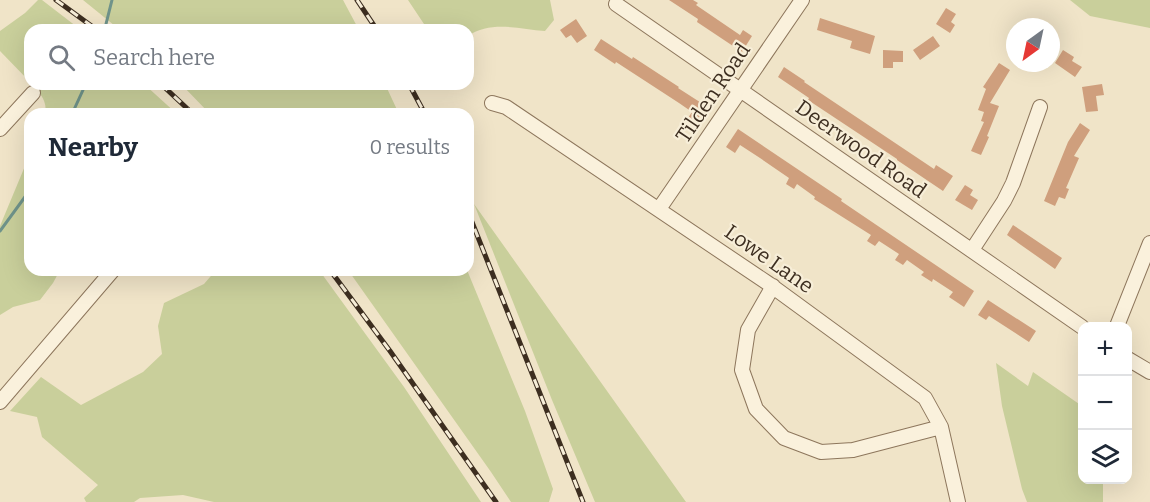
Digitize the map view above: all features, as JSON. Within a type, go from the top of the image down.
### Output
[{"type":"street","name":"Tilden Road","points":[[659,209],[802,0]]},
{"type":"street","name":"Deerwood Road","points":[[616,4],[1078,324]]},
{"type":"street","points":[[0,129],[33,93]]},
{"type":"street","name":"Lowe Lane","points":[[492,103],[506,107],[773,286],[925,398],[941,427],[958,502]]},
{"type":"street","points":[[972,250],[1013,183],[1040,107]]},
{"type":"street","points":[[1119,322],[1150,243]]},
{"type":"street","points":[[0,402],[109,276]]},
{"type":"street","points":[[773,286],[748,330],[742,370],[756,409],[784,438],[821,452],[853,450],[941,427]]},
{"type":"street","points":[[1132,361],[1150,372]]},
{"type":"green space","points":[[38,0],[42,0],[73,24],[24,24],[24,76],[0,51],[0,31],[25,13]]},
{"type":"green space","points":[[83,0],[343,0],[356,24],[113,24]]},
{"type":"green space","points":[[408,0],[550,0],[554,20],[545,31],[496,27],[474,33],[474,24],[424,24]]},
{"type":"green space","points":[[1070,0],[1150,0],[1150,28],[1090,16]]},
{"type":"green space","points":[[37,90],[151,90],[170,108],[46,108]]},
{"type":"green space","points":[[187,90],[388,90],[396,108],[204,108]]},
{"type":"green space","points":[[24,168],[24,276],[57,276],[40,300],[13,307],[0,315],[0,226]]},
{"type":"green space","points":[[474,204],[686,502],[595,502]]},
{"type":"green space","points":[[211,276],[323,276],[404,387],[481,502],[214,502],[183,495],[140,498],[134,502],[86,502],[84,498],[98,485],[42,437],[37,417],[10,411],[41,377],[81,405],[143,372],[162,354],[158,326],[164,303],[204,284]]},
{"type":"green space","points":[[352,276],[469,276],[525,411],[553,489],[549,502],[511,502]]},
{"type":"green space","points":[[996,363],[1028,386],[1033,372],[1078,403],[1078,484],[1103,484],[1103,502],[1027,502],[1002,406]]},
{"type":"building","points":[[669,0],[693,0],[698,3],[696,5],[740,35],[743,30],[752,36],[742,52]]},
{"type":"building","points":[[946,8],[956,14],[951,22],[955,25],[950,33],[936,24]]},
{"type":"building","points":[[820,18],[875,36],[870,54],[850,48],[852,41],[817,30]]},
{"type":"building","points":[[576,19],[587,36],[577,43],[571,35],[566,38],[560,30]]},
{"type":"building","points":[[933,36],[940,46],[920,60],[913,50]]},
{"type":"building","points":[[601,39],[632,59],[633,57],[706,106],[696,122],[688,118],[692,112],[594,50]]},
{"type":"building","points":[[883,50],[903,51],[903,62],[893,62],[893,68],[883,68]]},
{"type":"building","points":[[1063,50],[1074,57],[1072,61],[1082,67],[1075,77],[1060,66],[1060,55]]},
{"type":"building","points":[[999,63],[1006,67],[1006,72],[1009,72],[990,103],[999,106],[981,155],[971,151],[984,122],[981,121],[984,112],[978,110],[986,89],[983,87]]},
{"type":"building","points":[[784,67],[934,169],[936,165],[953,176],[943,191],[808,100],[809,98],[778,77]]},
{"type":"building","points":[[1102,84],[1104,95],[1096,96],[1098,111],[1086,112],[1082,87]]},
{"type":"building","points":[[1080,123],[1090,130],[1074,156],[1079,158],[1066,188],[1069,189],[1065,199],[1059,197],[1055,206],[1044,201],[1068,142]]},
{"type":"building","points":[[738,129],[974,291],[964,307],[949,297],[953,292],[933,279],[932,282],[921,275],[924,272],[907,260],[903,265],[895,260],[899,254],[879,241],[875,246],[867,241],[871,235],[814,199],[815,197],[797,184],[794,189],[786,184],[789,178],[760,158],[740,145],[735,153],[726,147]]},
{"type":"building","points":[[965,185],[973,190],[970,195],[978,200],[972,210],[955,200]]},
{"type":"building","points":[[1013,225],[1062,258],[1055,269],[1007,235]]},
{"type":"building","points":[[988,300],[1036,331],[1029,342],[989,316],[986,320],[978,315]]},
{"type":"waterway","points":[[106,24],[112,0]]},
{"type":"waterway","points":[[75,108],[83,90]]},
{"type":"waterway","points":[[0,231],[24,198]]},
{"type":"railway","points":[[56,0],[89,24]]},
{"type":"railway","points":[[357,0],[373,24]]},
{"type":"railway","points":[[167,90],[187,108]]},
{"type":"railway","points":[[412,90],[422,108]]},
{"type":"railway","points":[[474,227],[583,502]]},
{"type":"railway","points":[[334,276],[496,502]]}]
